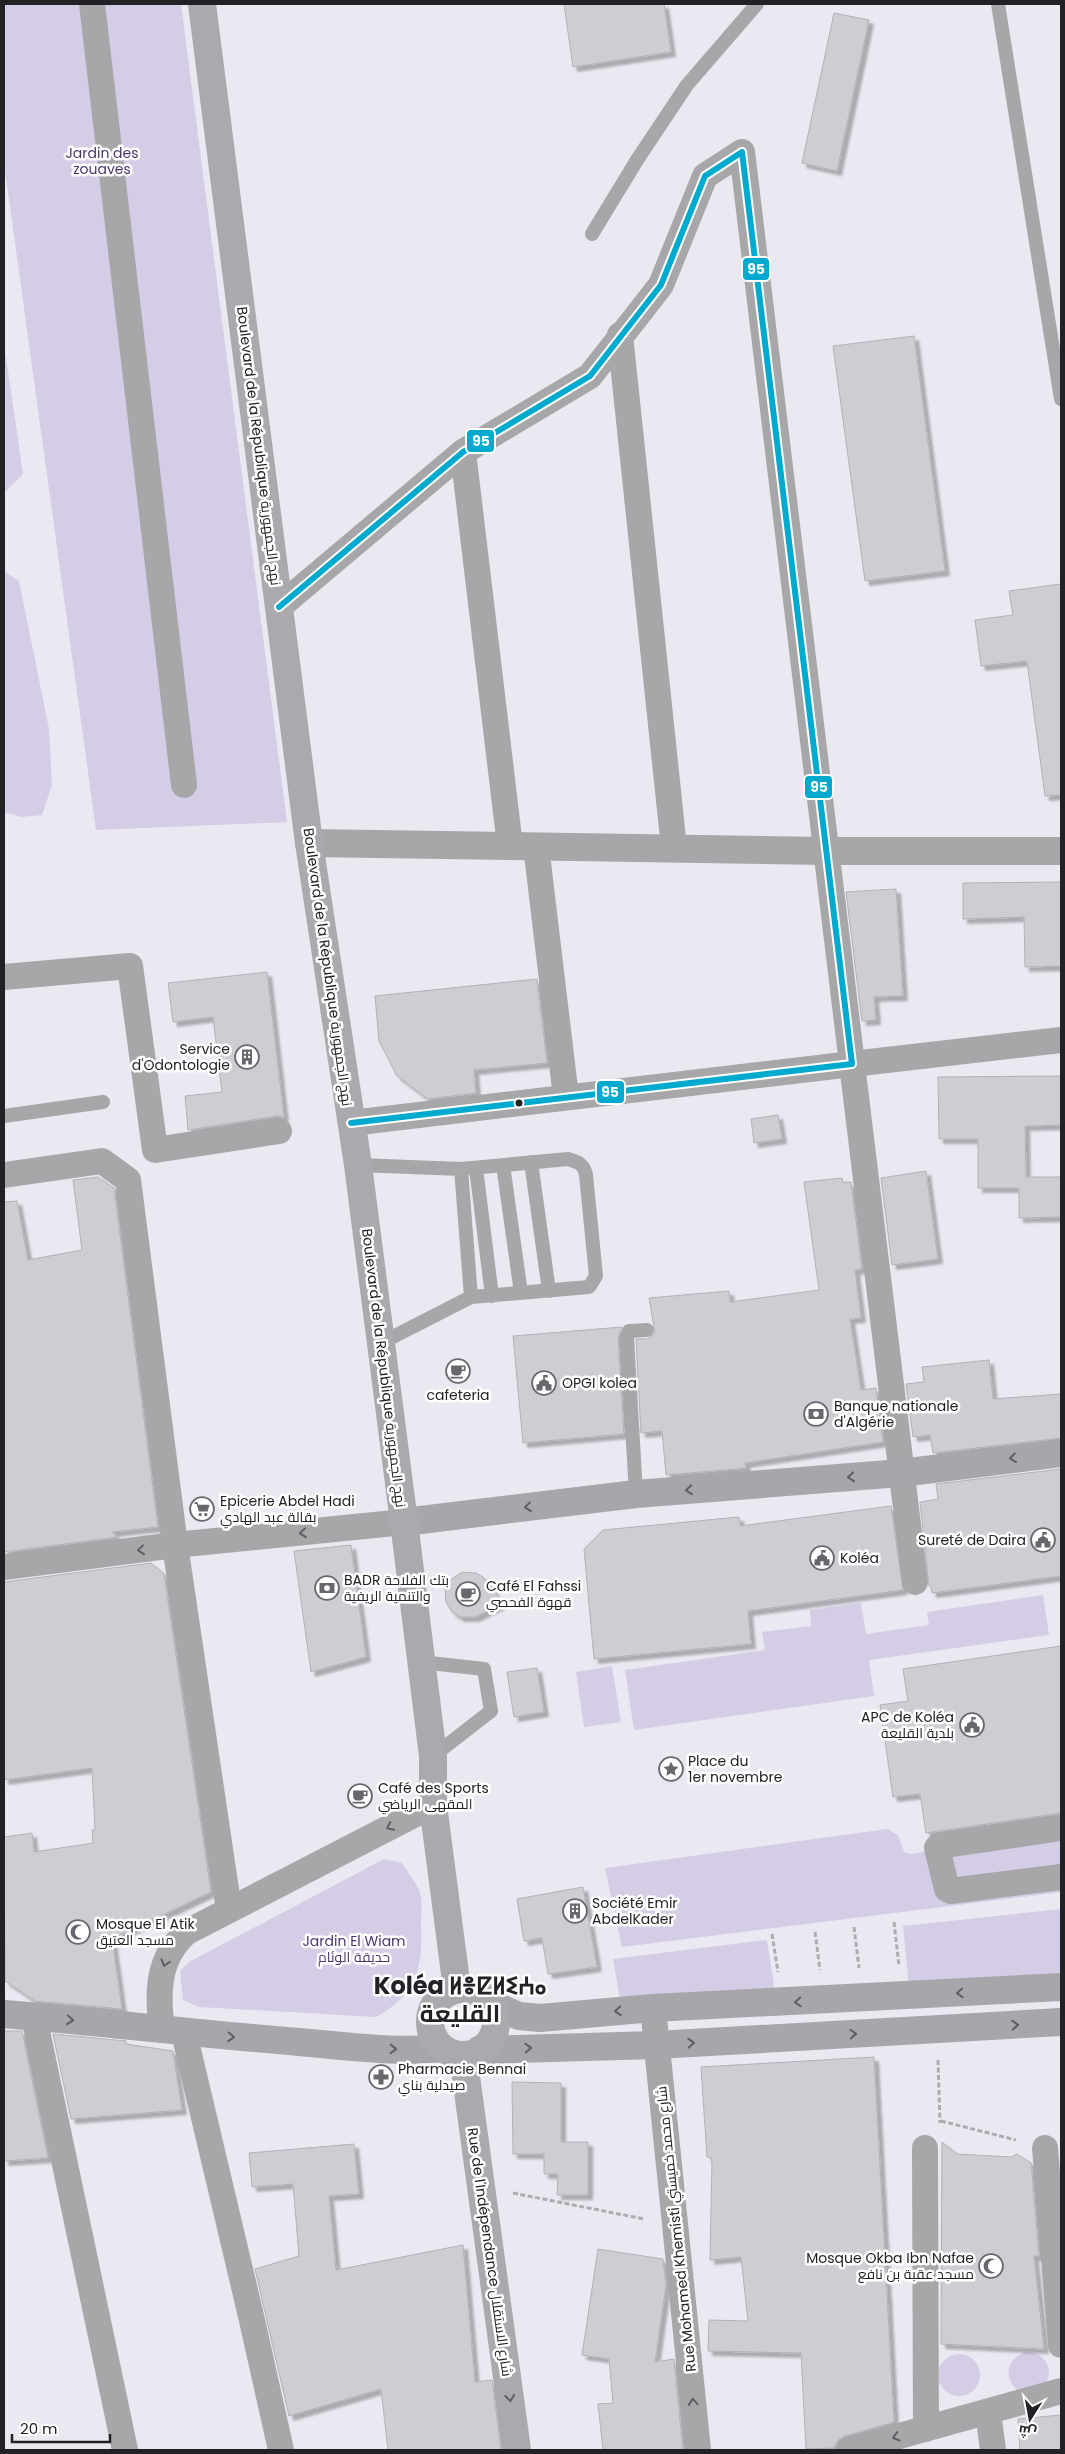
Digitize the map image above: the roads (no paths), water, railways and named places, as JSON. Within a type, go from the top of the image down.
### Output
[{"type":"main road","name":"Boulevard de la République نهج الجمهورية","points":[[202,4],[309,843],[358,1165],[379,1344],[404,1522],[433,1756],[433,1805],[458,1989]]},
{"type":"main road","points":[[404,1522],[636,1494],[901,1473],[1061,1453]]},
{"type":"main road","points":[[491,2004],[496,2019],[494,2034],[486,2046],[462,2051],[433,2036],[430,2014],[438,2000],[450,1991],[466,1988],[480,1994],[491,2004],[525,2018],[652,2008],[902,1997],[1061,1987]]},
{"type":"main road","points":[[4,2014],[173,2032],[382,2048],[462,2051],[656,2045],[1061,2022]]},
{"type":"main road","name":"Rue de l'Indépendance شارع الاستقلال","points":[[462,2051],[482,2187],[516,2450]]},
{"type":"street","points":[[92,4],[184,785]]},
{"type":"street","points":[[279,607],[463,452],[590,376],[620,335],[661,285],[705,176],[742,152],[825,851],[915,1582]]},
{"type":"street","points":[[620,335],[674,848]]},
{"type":"street","points":[[463,452],[523,846],[566,1097]]},
{"type":"street","points":[[309,843],[825,851],[1061,851]]},
{"type":"street","points":[[4,976],[130,966],[155,1150],[279,1132]]},
{"type":"street","points":[[351,1123],[1061,1040]]},
{"type":"street","points":[[4,1175],[102,1161],[128,1180],[175,1545],[229,1910]]},
{"type":"street","points":[[4,1567],[175,1545],[404,1522]]},
{"type":"street","points":[[280,2450],[249,2306],[173,2032],[159,2005],[165,1960],[174,1943],[187,1932],[433,1805]]},
{"type":"street","points":[[1061,1828],[939,1846],[937,1848],[947,1890],[951,1891],[1061,1877]]},
{"type":"street","name":"Rue Mohamed Khemisti شارع محمد خميستي","points":[[652,2008],[698,2450]]},
{"type":"street","points":[[34,2016],[125,2450]]},
{"type":"street","points":[[925,2148],[926,2429]]},
{"type":"street","points":[[1045,2148],[1061,2345]]},
{"type":"street","points":[[849,2450],[1061,2391]]},
{"type":"street","points":[[988,2412],[993,2450]]},
{"type":"lane","points":[[592,234],[637,160],[687,85],[757,4]]},
{"type":"lane","points":[[998,4],[1061,399]]},
{"type":"lane","points":[[4,1116],[103,1102]]},
{"type":"lane","points":[[358,1165],[461,1169],[568,1160],[576,1161],[585,1168],[586,1175],[596,1276],[593,1284],[584,1288],[549,1292],[472,1297],[379,1344]]},
{"type":"lane","points":[[532,1162],[549,1292]]},
{"type":"lane","points":[[503,1165],[521,1293]]},
{"type":"lane","points":[[476,1168],[492,1296]]},
{"type":"lane","points":[[461,1169],[472,1297]]},
{"type":"lane","points":[[636,1494],[627,1338],[629,1331],[647,1330]]},
{"type":"lane","points":[[421,1662],[484,1669],[490,1712],[433,1756]]},
{"type":"place","name":"Service d'Odontologie","points":[[247,1057]]},
{"type":"place","name":"cafeteria","points":[[458,1371]]},
{"type":"place","name":"OPGI kolea","points":[[544,1383]]},
{"type":"place","name":"Banque nationale d'Algérie","points":[[816,1414]]},
{"type":"place","name":"Epicerie Abdel Hadi بقالة عبد الهادي","points":[[202,1509]]},
{"type":"place","name":"Sureté de Daira","points":[[1043,1540]]},
{"type":"place","name":"Koléa","points":[[822,1558]]},
{"type":"place","name":"BADR بتك الفلاحة والتنمية الريفية","points":[[327,1588]]},
{"type":"place","name":"Café El Fahssi قهوة الفحصي","points":[[468,1594]]},
{"type":"place","name":"APC de Koléa بلدية القليعة","points":[[972,1725]]},
{"type":"place","name":"Place du 1er novembre","points":[[671,1769]]},
{"type":"place","name":"Café des Sports المقهى الرياضي","points":[[360,1796]]},
{"type":"place","name":"Société Emir AbdelKader","points":[[575,1911]]},
{"type":"place","name":"Mosque El Atik مسجد العتيق","points":[[78,1932]]},
{"type":"place","name":"Pharmacie Bennai صيدلية بناي","points":[[381,2077]]},
{"type":"place","name":"Mosque Okba Ibn Nafae مسجد عقبة بن نافع","points":[[991,2266]]},
{"type":"district","name":"Koléa ⵍⴻⵇⵍⵉⵄⴰ القليعة","points":[[460,1999]]},
{"type":"park label","name":"Jardin des zouaves","points":[[102,162]]},
{"type":"park label","name":"Jardin El Wiam حديقة الوئام","points":[[354,1949]]}]
